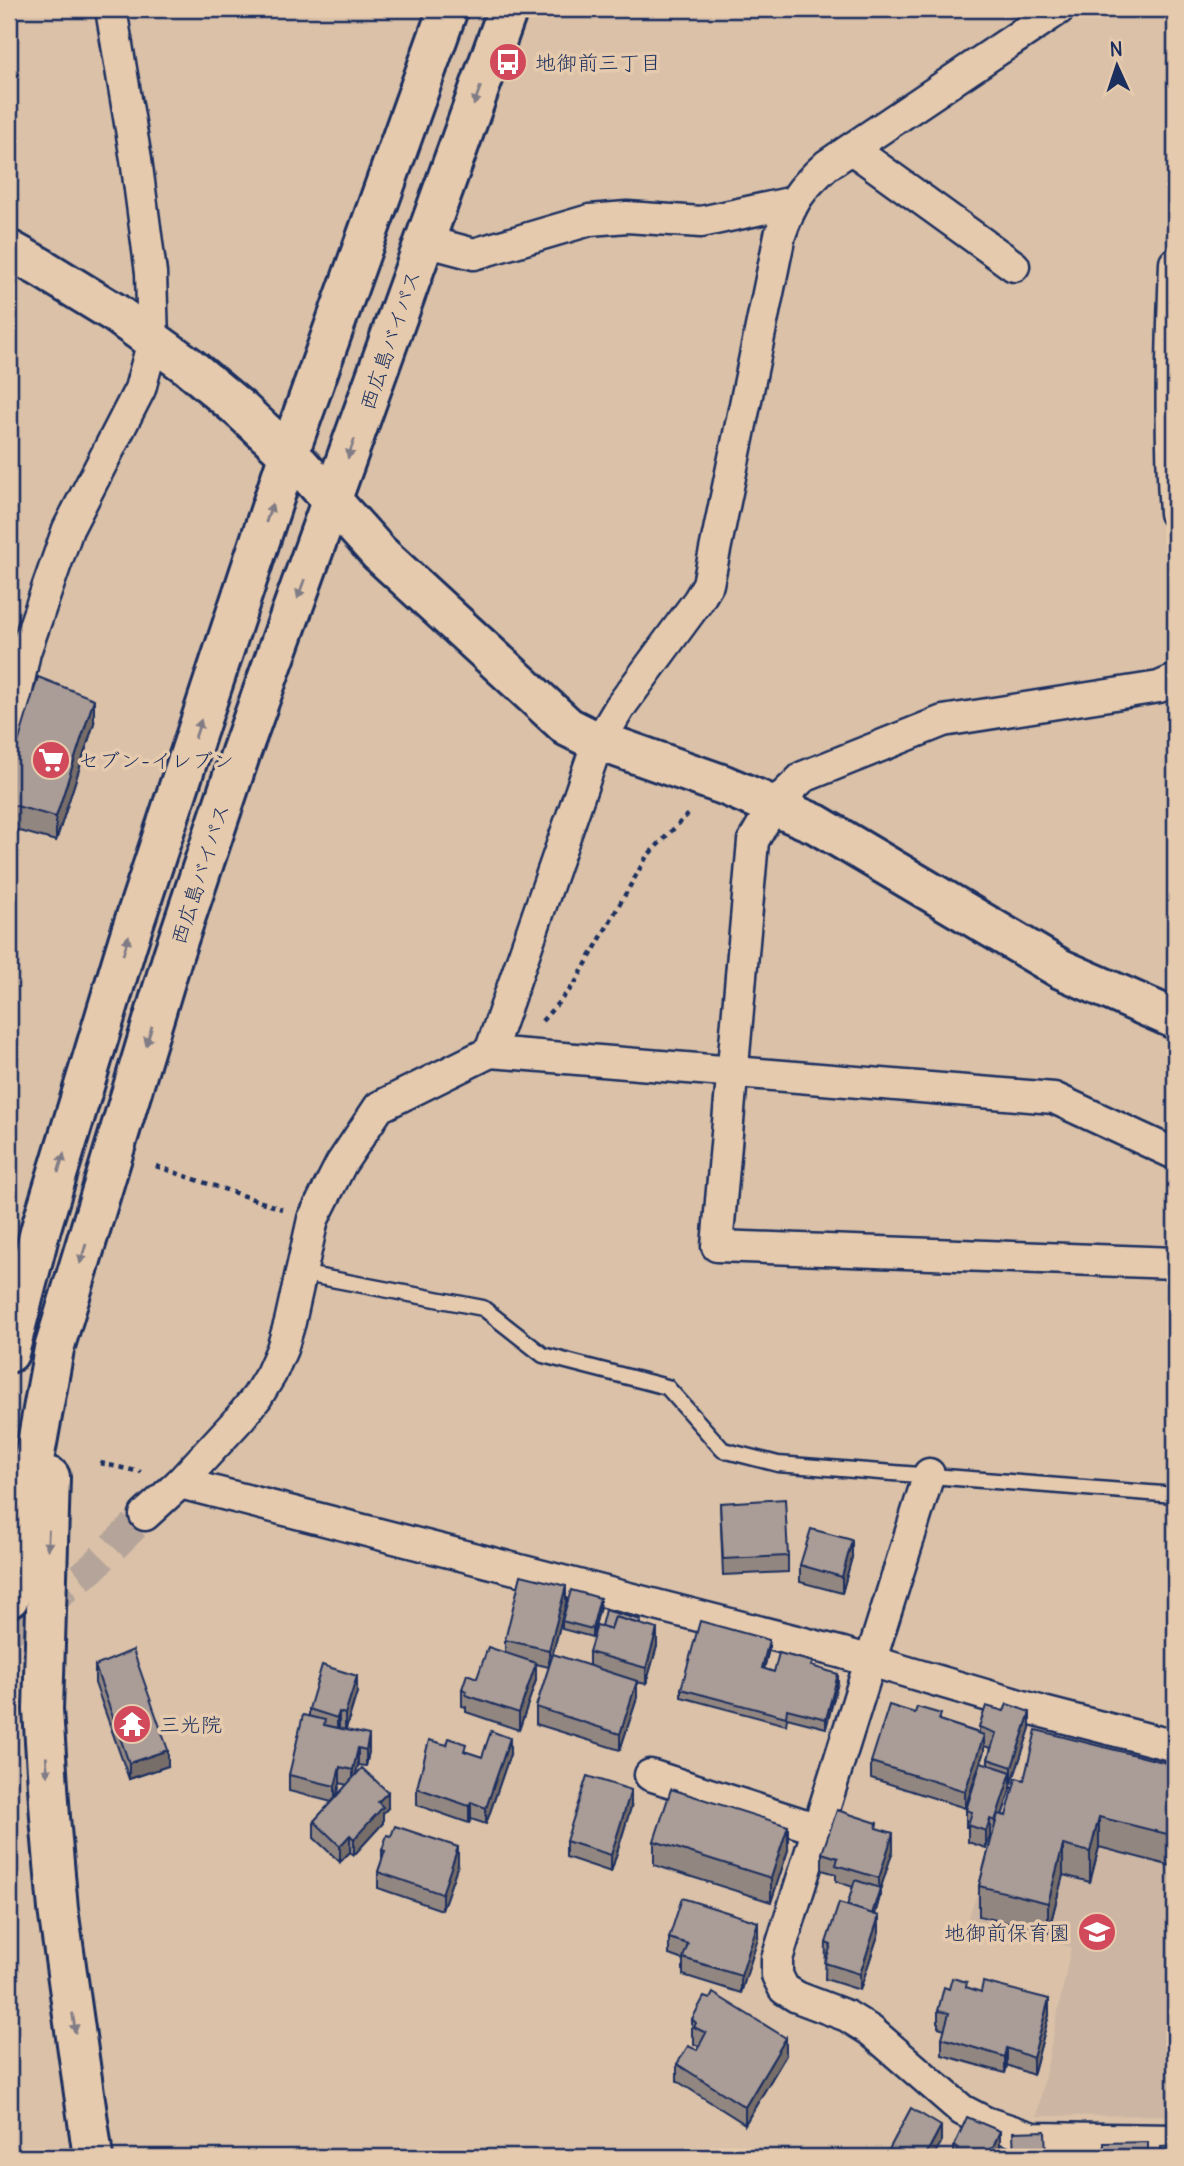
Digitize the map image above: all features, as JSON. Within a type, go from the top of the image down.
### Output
[{"type":"main road","points":[[9,1322],[41,1228],[128,941],[289,453],[448,9]]},
{"type":"main road","name":"西広島バイパス","points":[[9,1598],[54,1349],[173,955],[241,752],[508,9]]},
{"type":"main road","points":[[9,250],[94,300],[235,404],[289,453],[379,553],[560,720],[578,732],[724,785],[816,824],[1061,969],[1175,1019]]},
{"type":"main road","points":[[9,1353],[41,1228]]},
{"type":"main road","points":[[54,1349],[43,1710],[58,1909],[93,2157]]},
{"type":"street","points":[[9,729],[25,652],[68,529],[140,389],[152,341],[151,272],[136,159],[111,9]]},
{"type":"street","points":[[489,1052],[588,768],[600,741],[620,707],[708,584],[780,235],[794,202],[806,184],[827,165],[1059,9]]},
{"type":"street","points":[[852,149],[1014,266]]},
{"type":"street","points":[[425,242],[474,254],[590,220],[627,217],[701,222],[794,202]]},
{"type":"street","points":[[1175,263],[1172,365],[1175,513]]},
{"type":"street","points":[[1175,680],[1159,687],[943,721],[803,777],[774,805],[753,841],[717,1246],[1175,1263]]},
{"type":"street","points":[[145,1515],[180,1483],[240,1418],[271,1374],[282,1349],[313,1220],[341,1164],[379,1107],[489,1052],[1054,1098],[1175,1154]]},
{"type":"street","points":[[929,1474],[777,1959],[777,1975],[783,1989],[846,2016],[872,2031],[962,2110],[996,2127],[1033,2138],[1175,2140]]},
{"type":"street","points":[[180,1483],[870,1661],[1043,1712],[1175,1746]]},
{"type":"street","points":[[650,1775],[818,1829]]},
{"type":"lane","points":[[300,1273],[484,1308],[543,1355],[667,1387],[723,1450],[778,1464],[1175,1495]]},
{"type":"path","points":[[489,1052],[545,1019],[574,985],[647,856],[681,820],[724,785]]},
{"type":"path","points":[[156,1166],[313,1220]]},
{"type":"shaded area","name":"地御前保育園","points":[[1049,1728],[1175,1760],[1175,2115],[1037,2116],[1071,1947],[968,1918],[989,1862]]},
{"type":"building","name":"セブン-イレブン","points":[[38,677],[94,699],[56,817],[9,804],[9,773]]},
{"type":"building","points":[[785,1499],[788,1556],[723,1559],[720,1503]]},
{"type":"building","points":[[811,1529],[852,1540],[842,1577],[800,1565]]},
{"type":"building","points":[[521,1575],[566,1586],[549,1650],[505,1640]]},
{"type":"building","points":[[571,1590],[600,1598],[592,1629],[562,1621]]},
{"type":"building","points":[[605,1610],[641,1620],[640,1624],[615,1617],[611,1629],[601,1626]]},
{"type":"building","points":[[615,1617],[657,1629],[646,1668],[589,1652],[597,1625],[611,1629]]},
{"type":"building","points":[[700,1621],[769,1640],[762,1668],[774,1672],[779,1653],[813,1662],[811,1666],[838,1674],[826,1719],[787,1709],[786,1717],[681,1689]]},
{"type":"building","points":[[488,1647],[536,1663],[519,1713],[466,1695],[467,1691],[462,1689],[467,1674],[477,1678]]},
{"type":"building","name":"三光院","points":[[133,1650],[168,1750],[129,1763],[95,1666]]},
{"type":"building","points":[[553,1654],[637,1681],[620,1734],[536,1707]]},
{"type":"building","points":[[322,1665],[357,1676],[345,1714],[339,1712],[337,1718],[309,1709]]},
{"type":"building","points":[[1007,1704],[1030,1712],[1012,1767],[988,1759],[996,1733],[979,1727],[986,1706],[1004,1711]]},
{"type":"building","points":[[889,1705],[915,1713],[917,1707],[941,1714],[939,1720],[984,1735],[965,1791],[871,1762]]},
{"type":"building","points":[[303,1715],[325,1720],[324,1725],[369,1735],[366,1750],[358,1748],[353,1770],[340,1767],[335,1786],[289,1775]]},
{"type":"building","points":[[1036,1730],[1175,1765],[1175,1836],[1099,1817],[1090,1852],[1063,1845],[1048,1903],[979,1886],[998,1814],[1006,1816],[1016,1778],[1024,1780]]},
{"type":"building","points":[[491,1731],[510,1738],[486,1808],[471,1802],[469,1806],[417,1788],[429,1740],[447,1745],[449,1738],[466,1744],[464,1751],[482,1757]]},
{"type":"building","points":[[981,1762],[1011,1772],[995,1821],[990,1819],[986,1831],[968,1825],[972,1812],[966,1810]]},
{"type":"building","points":[[362,1768],[388,1792],[378,1802],[383,1807],[354,1839],[350,1835],[340,1846],[314,1821]]},
{"type":"building","points":[[587,1776],[631,1790],[611,1855],[566,1841]]},
{"type":"building","points":[[671,1789],[788,1826],[771,1878],[654,1841]]},
{"type":"building","points":[[837,1810],[877,1823],[876,1828],[893,1833],[879,1878],[836,1865],[838,1858],[822,1853]]},
{"type":"building","points":[[395,1826],[458,1847],[442,1894],[378,1872],[387,1835],[391,1836]]},
{"type":"building","points":[[855,1880],[880,1888],[872,1914],[847,1906]]},
{"type":"building","points":[[682,1898],[758,1922],[741,1976],[683,1958],[688,1944],[669,1938]]},
{"type":"building","points":[[839,1903],[879,1916],[860,1974],[825,1963],[831,1945],[826,1943]]},
{"type":"building","points":[[952,1978],[967,1982],[966,1987],[981,1992],[983,1982],[1049,1999],[1033,2058],[1007,2048],[1005,2057],[942,2038],[949,2013],[938,2011],[944,1987],[949,1989]]},
{"type":"building","points":[[713,1993],[786,2038],[745,2107],[677,2064],[688,2046],[697,2050],[706,2033],[694,2027],[696,2023],[692,2019],[704,1997],[710,1999]]},
{"type":"building","points":[[911,2108],[941,2126],[925,2156],[927,2157],[885,2157]]},
{"type":"building","points":[[967,2117],[1000,2131],[992,2149],[999,2152],[997,2157],[955,2157],[959,2148],[954,2146]]},
{"type":"building","points":[[1045,2131],[1046,2157],[1014,2157],[1013,2132]]},
{"type":"building","points":[[1148,2142],[1148,2157],[1104,2157],[1104,2143]]},
{"type":"building","points":[[1175,2146],[1175,2157],[1162,2157],[1161,2147]]},
{"type":"tunnel","points":[[9,1632],[92,1568],[145,1515]]},
{"type":"place","name":"地御前三丁目","points":[[508,62]]},
{"type":"place","name":"セブン-イレブン","points":[[51,760]]},
{"type":"place","name":"三光院","points":[[132,1724]]},
{"type":"place","name":"地御前保育園","points":[[1097,1932]]}]
